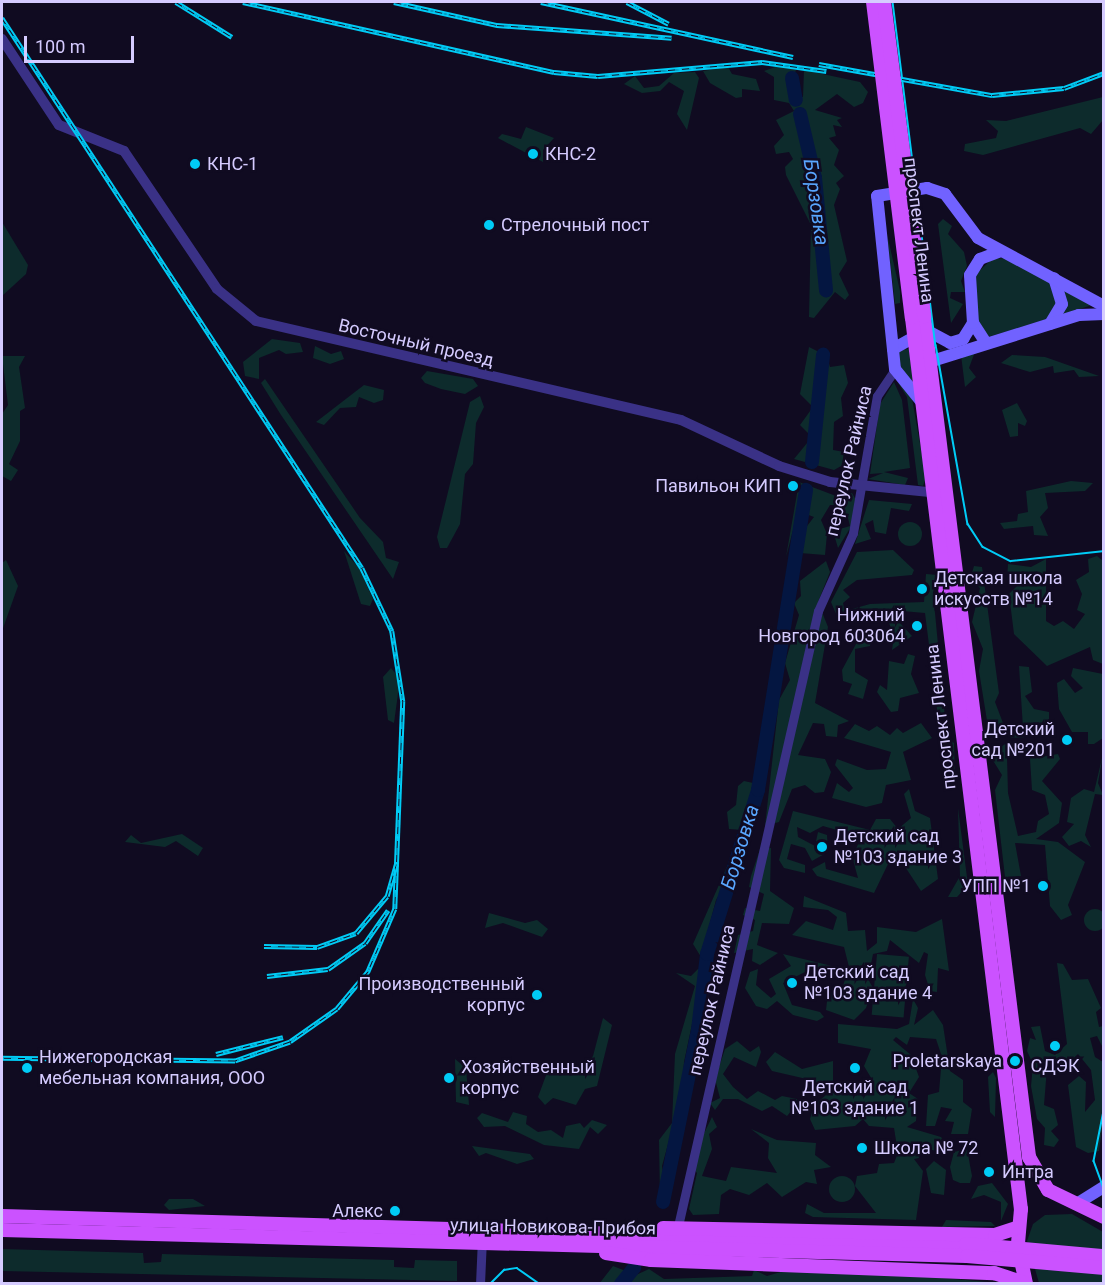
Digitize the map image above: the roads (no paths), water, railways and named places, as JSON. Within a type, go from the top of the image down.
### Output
[{"type":"main road","name":"проспект Ленина","points":[[873,2],[929,362],[940,493],[1025,1283]]},
{"type":"main road","name":"проспект Ленина","points":[[884,2],[921,322],[913,338],[940,493],[1029,1158],[1041,1184],[1062,1200],[1078,1203],[1104,1217]]},
{"type":"main road","points":[[924,405],[895,369],[877,196],[938,191],[955,204],[969,231],[1001,251],[1104,306]]},
{"type":"main road","points":[[986,343],[973,323],[971,268],[1001,251]]},
{"type":"main road","points":[[1050,324],[1062,304],[1054,278]]},
{"type":"main road","points":[[929,362],[1050,324],[1104,314]]},
{"type":"main road","points":[[921,322],[950,343],[963,339],[973,323]]},
{"type":"main road","points":[[893,349],[913,338]]},
{"type":"main road","points":[[1078,1203],[1104,1187]]},
{"type":"main road","name":"улица Новикова-Прибоя","points":[[2,1216],[482,1237],[571,1247],[967,1250],[1104,1268]]},
{"type":"main road","points":[[612,1233],[678,1227],[995,1235],[1019,1227]]},
{"type":"main road","name":"улица Новикова-Прибоя","points":[[2,1230],[482,1237],[612,1233],[1104,1256]]},
{"type":"main road","points":[[571,1247],[651,1260],[994,1272],[1025,1283]]},
{"type":"street","name":"Восточный проезд","points":[[2,39],[58,125],[124,151],[217,289],[249,317],[681,420],[791,471],[862,487],[940,493]]},
{"type":"street","name":"переулок Райниса","points":[[678,1227],[818,611],[853,532],[879,389],[895,369]]},
{"type":"street","points":[[480,1284],[482,1237]]},
{"type":"waterway","name":"Борзовка","points":[[792,78],[796,100]]},
{"type":"waterway","name":"Борзовка","points":[[800,114],[815,178],[826,290]]},
{"type":"waterway","name":"Борзовка","points":[[812,462],[823,355]]},
{"type":"waterway","name":"Борзовка","points":[[663,1202],[698,1030],[707,954],[758,790],[806,490]]},
{"type":"waterway","name":"Борзовка","points":[[621,1284],[634,1268]]},
{"type":"tram line","points":[[893,2],[936,345],[968,524],[983,547],[1011,561],[1104,551]]},
{"type":"tram line","points":[[1104,1111],[1094,1161],[1104,1189]]},
{"type":"tram line","points":[[490,1284],[504,1270],[517,1268],[540,1284]]},
{"type":"railway","points":[[176,2],[232,37]]},
{"type":"railway","points":[[243,2],[554,72],[598,76],[762,62],[826,71]]},
{"type":"railway","points":[[394,2],[497,25],[672,38]]},
{"type":"railway","points":[[541,2],[793,57]]},
{"type":"railway","points":[[627,2],[669,24]]},
{"type":"railway","points":[[2,18],[362,568],[392,631],[403,701],[395,909],[368,972],[337,1009],[290,1042],[235,1061],[2,1058]]},
{"type":"railway","points":[[819,64],[992,95],[1064,88],[1104,73]]},
{"type":"railway","points":[[264,946],[317,947],[356,933],[387,896],[396,864]]},
{"type":"railway","points":[[267,976],[328,969],[365,943],[388,910]]},
{"type":"railway","points":[[216,1054],[283,1037]]},
{"type":"place","name":"КНС-2","points":[[533,154]]},
{"type":"place","name":"КНС-1","points":[[195,164]]},
{"type":"place","name":"Стрелочный пост","points":[[489,225]]},
{"type":"place","name":"Павильон КИП","points":[[793,486]]},
{"type":"place","name":"Детская школа искусств №14","points":[[922,589]]},
{"type":"place","name":"Нижний Новгород 603064","points":[[917,626]]},
{"type":"place","name":"Детский сад №201","points":[[1067,740]]},
{"type":"place","name":"Детский сад №103 здание 3","points":[[822,847]]},
{"type":"place","name":"УПП №1","points":[[1043,886]]},
{"type":"place","name":"Детский сад №103 здание 4","points":[[792,983]]},
{"type":"place","name":"Производственный корпус","points":[[537,995]]},
{"type":"place","name":"СДЭК","points":[[1055,1046]]},
{"type":"place","name":"Proletarskaya","points":[[1015,1061]]},
{"type":"place","name":"Нижегородская мебельная компания, ООО","points":[[27,1068]]},
{"type":"place","name":"Детский сад №103 здание 1","points":[[855,1068]]},
{"type":"place","name":"Хозяйственный корпус","points":[[449,1078]]},
{"type":"place","name":"Школа № 72","points":[[862,1148]]},
{"type":"place","name":"Интра","points":[[989,1172]]},
{"type":"place","name":"Алекс","points":[[395,1211]]}]
